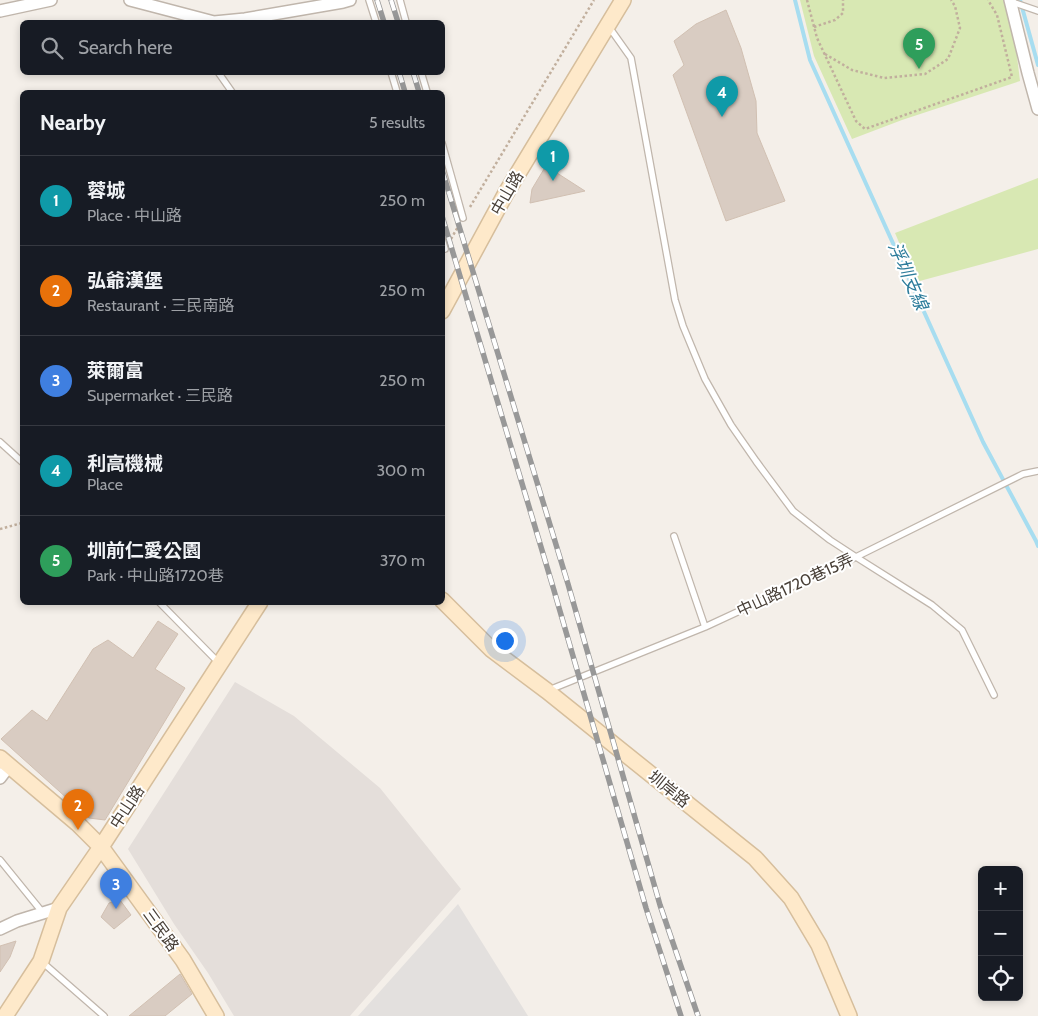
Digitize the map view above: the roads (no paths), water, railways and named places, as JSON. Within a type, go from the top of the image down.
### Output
[{"type":"street","points":[[0,11],[51,0]]},
{"type":"street","points":[[130,0],[197,20]]},
{"type":"street","points":[[237,20],[350,0]]},
{"type":"street","name":"中山路","points":[[445,305],[506,193],[623,0]]},
{"type":"street","points":[[1012,2],[1038,109]]},
{"type":"street","name":"圳岸路","points":[[445,603],[491,649],[547,691],[755,858],[791,898],[819,945],[849,1016]]},
{"type":"street","name":"中山路","points":[[5,1016],[41,962],[59,908],[101,847],[258,605]]},
{"type":"street","name":"三民路","points":[[3,768],[77,823],[101,847],[183,960],[216,1016]]},
{"type":"street","points":[[0,929],[59,908]]},
{"type":"lane","points":[[369,0],[375,20]]},
{"type":"lane","points":[[400,0],[405,20]]},
{"type":"lane","points":[[1012,2],[1036,11]]},
{"type":"lane","points":[[608,25],[631,58],[675,300],[683,326],[705,379],[731,425],[793,511],[830,540],[932,604],[962,630],[994,695]]},
{"type":"lane","points":[[220,75],[231,90]]},
{"type":"lane","points":[[392,75],[397,90]]},
{"type":"lane","points":[[422,75],[426,90]]},
{"type":"lane","points":[[445,154],[463,218]]},
{"type":"lane","points":[[0,442],[20,460]]},
{"type":"lane","name":"中山路1720巷15弄","points":[[547,691],[705,627],[856,557],[1023,474],[1038,471]]},
{"type":"lane","points":[[674,536],[705,627]]},
{"type":"lane","points":[[162,605],[220,665]]},
{"type":"lane","points":[[0,860],[44,913]]},
{"type":"lane","points":[[41,962],[104,1016]]},
{"type":"waterway","name":"浮圳支線","points":[[795,0],[810,60],[983,442],[1038,546]]},
{"type":"waterway","points":[[1020,0],[1038,65]]},
{"type":"railway","points":[[377,0],[383,20]]},
{"type":"railway","points":[[391,0],[397,20]]},
{"type":"railway","points":[[400,75],[404,90]]},
{"type":"railway","points":[[414,75],[418,90]]},
{"type":"railway","points":[[445,180],[568,584],[660,905],[698,1016]]},
{"type":"railway","points":[[445,226],[553,587],[646,908],[681,1016]]},
{"type":"place","name":"圳前仁愛公園","points":[[919,69]]},
{"type":"place","name":"利高機械","points":[[722,117]]},
{"type":"place","name":"蓉城","points":[[553,181]]},
{"type":"place","name":"弘爺漢堡","points":[[78,830]]},
{"type":"place","name":"萊爾富","points":[[116,909]]}]
